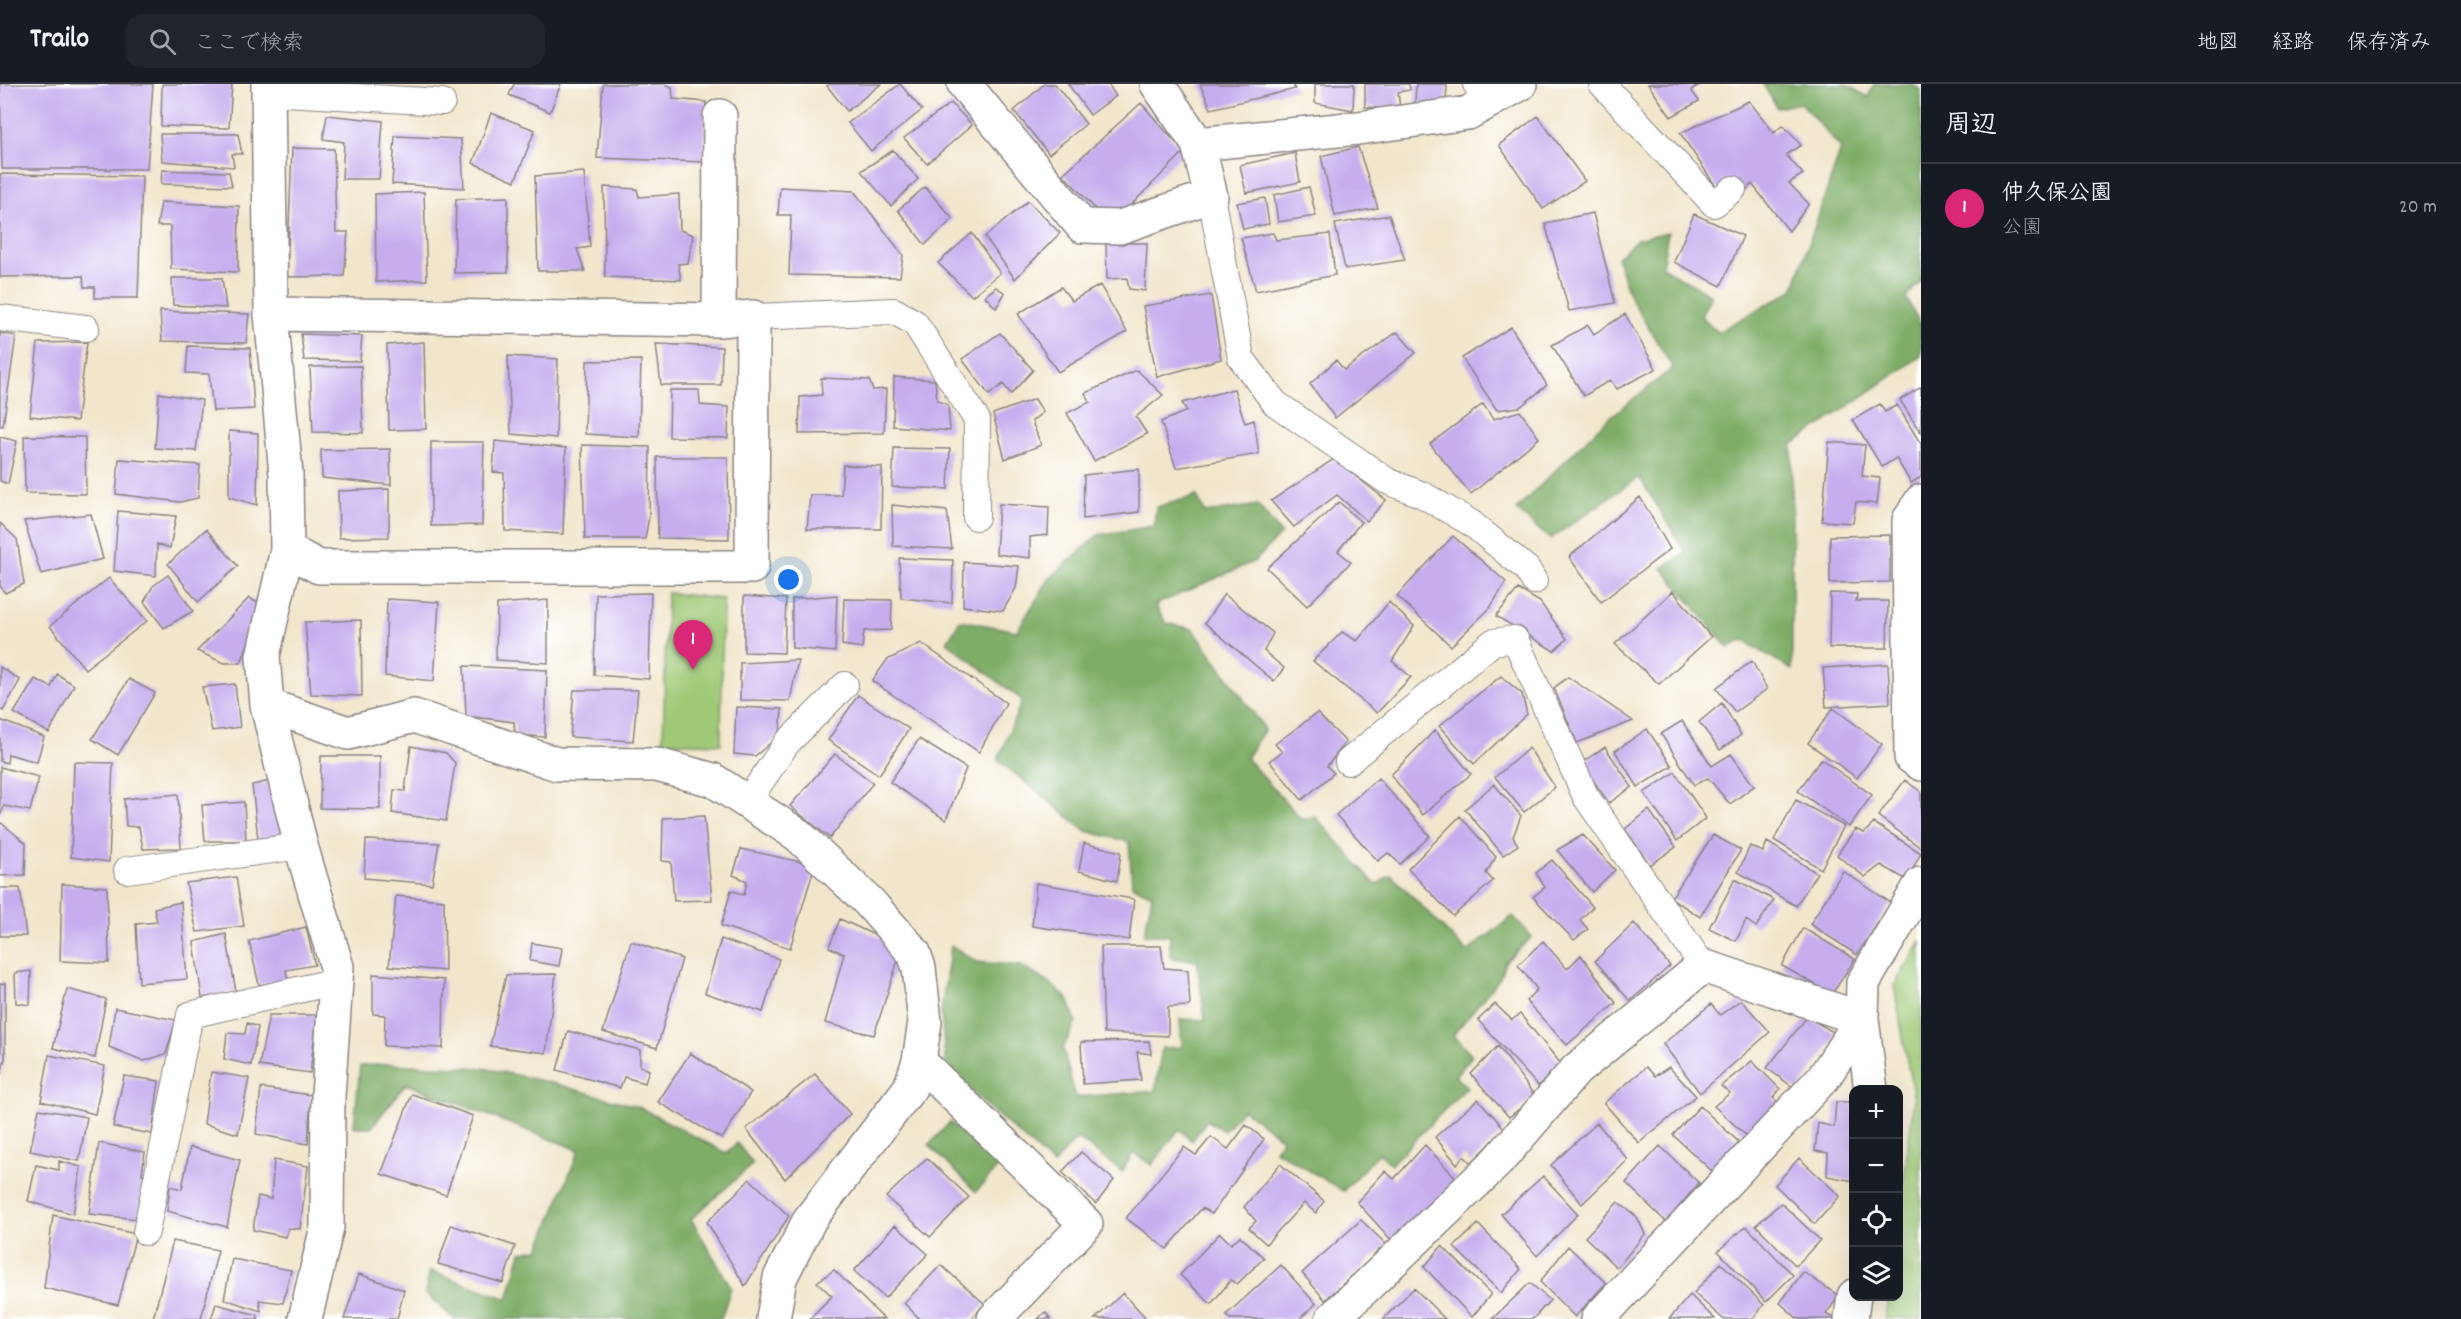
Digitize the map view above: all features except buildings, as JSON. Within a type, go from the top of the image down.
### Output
[{"type":"street","points":[[964,84],[1082,226],[1120,227],[1211,196],[1198,144],[1157,84]]},
{"type":"street","points":[[268,88],[271,314],[286,474],[287,550],[263,656],[267,705],[301,846],[337,968],[328,1096],[327,1227],[305,1319]]},
{"type":"street","points":[[1198,144],[1468,113],[1496,89]]},
{"type":"street","points":[[719,321],[720,116]]},
{"type":"street","points":[[271,314],[719,321],[753,317],[752,567],[319,567],[287,550]]},
{"type":"street","points":[[1921,501],[1910,520],[1910,531],[1911,757],[1921,764]]},
{"type":"street","points":[[267,705],[348,734],[414,716],[557,764],[657,765],[713,780],[798,835],[869,902],[914,953],[919,968],[925,1022],[919,1061],[910,1088],[810,1219],[780,1278],[773,1319]]},
{"type":"street","points":[[1870,1085],[1862,1019],[1863,983],[1921,884]]},
{"type":"street","points":[[1332,1319],[1498,1161],[1576,1070],[1703,966],[1862,1019]]},
{"type":"street","points":[[1598,1319],[1824,1077],[1862,1019]]},
{"type":"street","points":[[919,1061],[1086,1224],[994,1319]]},
{"type":"street","points":[[1851,1319],[1853,1301]]},
{"type":"lane","points":[[1602,84],[1714,204],[1733,189]]},
{"type":"lane","points":[[268,88],[442,102]]},
{"type":"lane","points":[[1211,196],[1241,358],[1275,403],[1387,481],[1423,495],[1471,523],[1527,569],[1534,581]]},
{"type":"lane","points":[[753,317],[894,311],[915,323],[977,420],[976,517]]},
{"type":"lane","points":[[0,318],[86,328]]},
{"type":"lane","points":[[1348,762],[1493,642],[1515,639],[1586,797],[1703,966]]},
{"type":"lane","points":[[747,802],[787,743],[845,685]]},
{"type":"lane","points":[[127,870],[301,846]]},
{"type":"lane","points":[[146,1232],[190,1015],[337,981]]},
{"type":"green space","points":[[1763,84],[1845,84],[1868,97],[1874,84],[1911,84],[1921,90],[1921,281],[1906,298],[1921,325],[1921,356],[1792,445],[1792,670],[1743,640],[1728,648],[1662,568],[1686,553],[1639,477],[1550,539],[1516,510],[1604,422],[1673,368],[1630,297],[1617,258],[1637,239],[1668,232],[1662,267],[1711,295],[1701,316],[1718,332],[1793,290],[1841,149],[1801,103],[1777,108]]},
{"type":"green space","points":[[1197,496],[1205,513],[1258,505],[1281,534],[1255,561],[1155,605],[1166,623],[1193,629],[1265,729],[1246,758],[1302,820],[1315,816],[1376,885],[1391,875],[1467,952],[1513,916],[1532,937],[1505,962],[1500,978],[1453,1035],[1472,1056],[1455,1076],[1467,1087],[1391,1164],[1379,1153],[1343,1191],[1275,1150],[1282,1139],[1243,1109],[1224,1131],[1207,1120],[1192,1141],[1179,1129],[1152,1165],[1133,1153],[1122,1172],[1077,1138],[1053,1165],[946,1069],[941,1011],[951,945],[977,962],[1021,966],[1051,984],[1068,999],[1076,1022],[1063,1048],[1075,1097],[1155,1091],[1162,1048],[1182,1047],[1180,1019],[1205,1020],[1197,961],[1170,958],[1170,935],[1144,935],[1152,895],[1132,885],[1129,842],[1086,831],[998,760],[1022,700],[947,642],[960,620],[1017,631],[1049,579],[1098,535],[1154,526],[1156,507]]},
{"type":"green space","points":[[667,593],[723,599],[721,744],[663,742]]},
{"type":"green space","points":[[1921,942],[1921,1319],[1885,1319],[1887,1301],[1903,1301],[1903,1184],[1914,1100],[1894,986]]},
{"type":"green space","points":[[386,1064],[484,1068],[552,1083],[639,1107],[726,1153],[737,1143],[753,1164],[691,1219],[731,1287],[721,1319],[454,1319],[425,1293],[430,1271],[508,1299],[521,1252],[539,1249],[579,1150],[406,1084],[372,1127],[354,1127],[360,1066]]},
{"type":"green space","points":[[950,1122],[1000,1165],[976,1192],[929,1145]]},
{"type":"place","name":"仲久保公園","points":[[693,670]]}]
